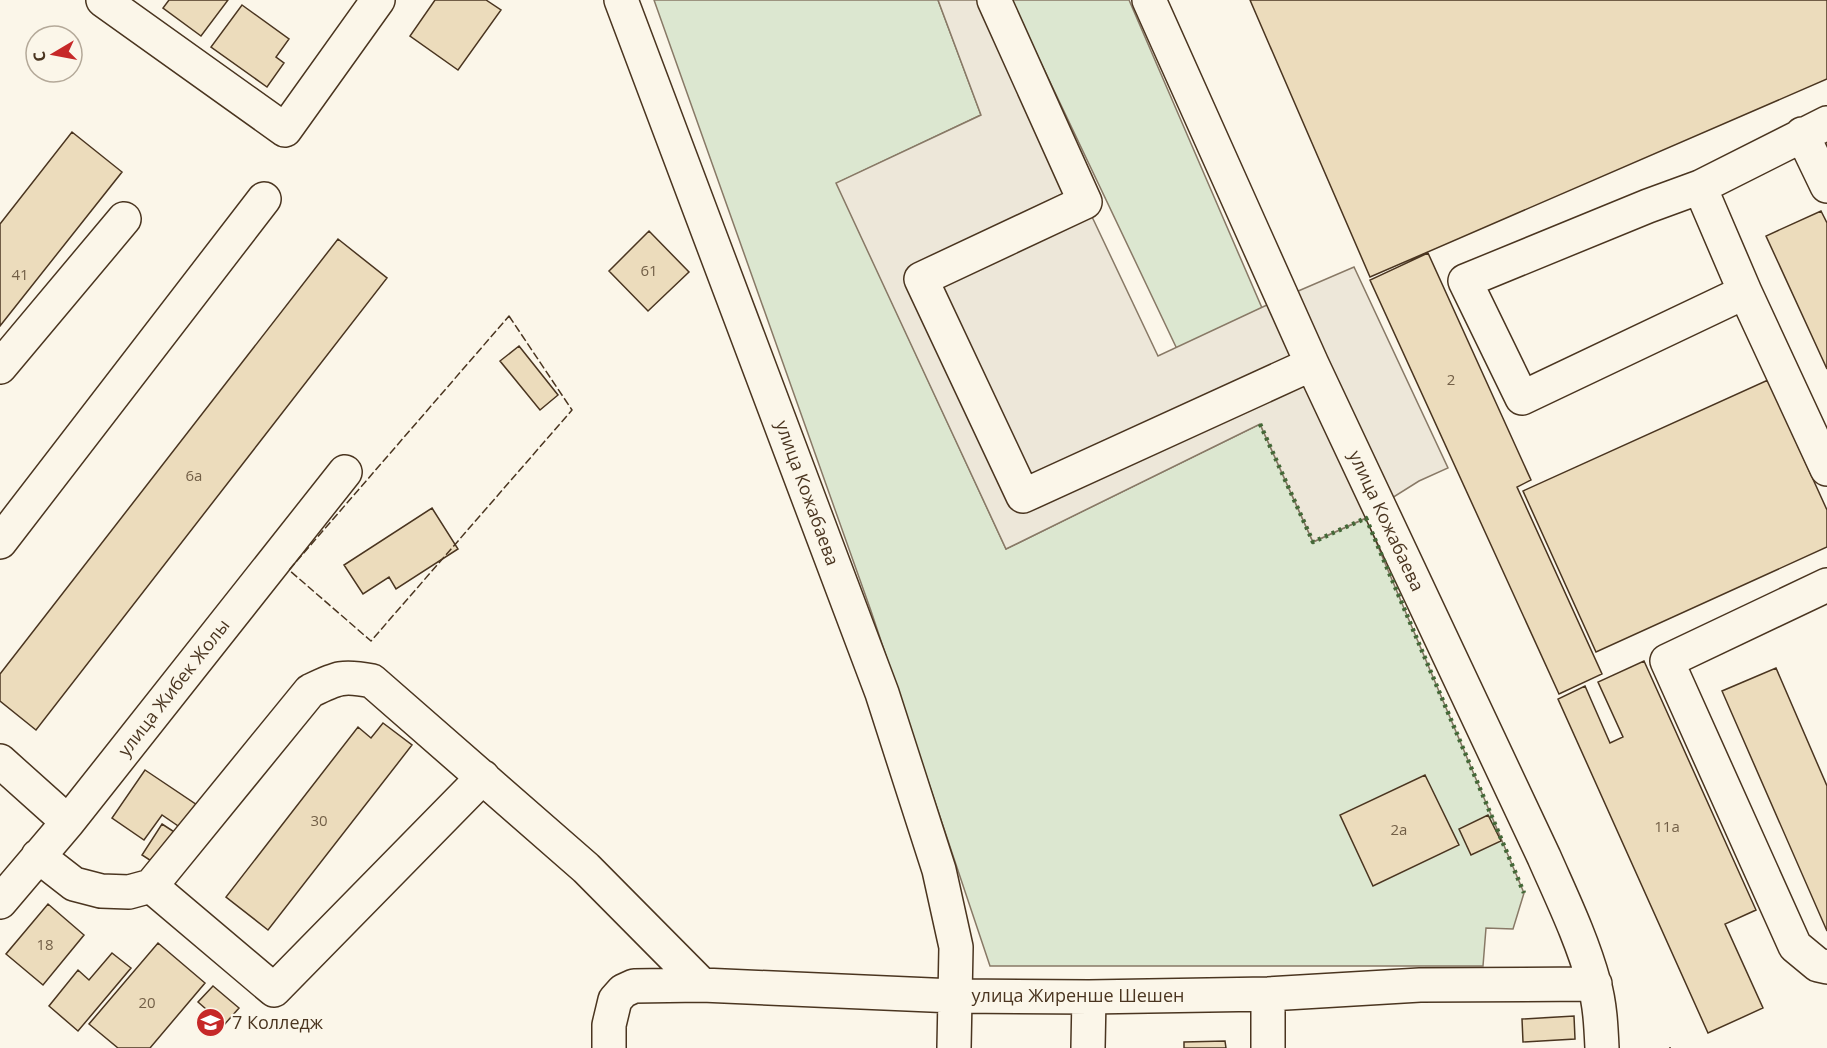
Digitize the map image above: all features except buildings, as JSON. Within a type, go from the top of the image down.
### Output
[{"type":"street","points":[[103,0],[285,130],[378,0]]},
{"type":"street","name":"улица Кожабаева","points":[[621,0],[882,693],[939,870],[956,947],[954,1048]]},
{"type":"street","points":[[994,0],[1085,202],[921,279],[1023,496],[1312,364]]},
{"type":"street","name":"улица Кожабаева","points":[[1149,0],[1312,364],[1544,857],[1579,937],[1595,984],[1601,1018],[1602,1048]]},
{"type":"street","points":[[1745,292],[1522,398],[1465,280],[1700,187],[1815,129],[1827,186]]},
{"type":"street","points":[[1700,187],[1745,292],[1827,469]]},
{"type":"street","points":[[0,542],[264,199]]},
{"type":"street","points":[[0,367],[124,219]]},
{"type":"street","name":"улица Жибек Жолы","points":[[0,902],[68,822],[345,472]]},
{"type":"street","points":[[1827,585],[1667,661],[1794,946],[1818,965],[1827,967]]},
{"type":"street","points":[[38,856],[74,884],[101,891],[129,892],[151,886],[310,691],[333,680],[351,677],[372,681],[586,868],[702,985]]},
{"type":"street","points":[[0,761],[68,822]]},
{"type":"street","points":[[151,886],[274,990],[483,777]]},
{"type":"street","name":"улица Жиренше Шешен","points":[[609,1048],[609,1025],[615,1000],[623,991],[634,986],[702,985],[954,996],[1089,998],[1268,994],[1420,985],[1595,984]]},
{"type":"street","points":[[1268,994],[1268,1048]]},
{"type":"street","points":[[1088,1048],[1089,998]]},
{"type":"green space","points":[[654,0],[938,0],[981,115],[837,183],[1006,549],[1260,424],[1313,542],[1366,518],[1524,893],[1513,929],[1486,928],[1483,966],[990,966],[871,611]]},
{"type":"green space","points":[[1011,0],[1129,0],[1262,308],[1177,349]]},
{"type":"shaded area","points":[[938,0],[994,0],[1085,202],[1158,356],[1354,267],[1448,468],[1419,481],[1379,506],[1366,518],[1313,542],[1260,424],[1006,549],[836,183],[981,115]]},
{"type":"hedge","points":[[1260,424],[1313,542],[1366,518],[1524,893]]},
{"type":"fence","points":[[509,316],[572,410],[371,641],[289,570],[509,316]]},
{"type":"place","name":"7 Колледж","points":[[211,1023]]}]
